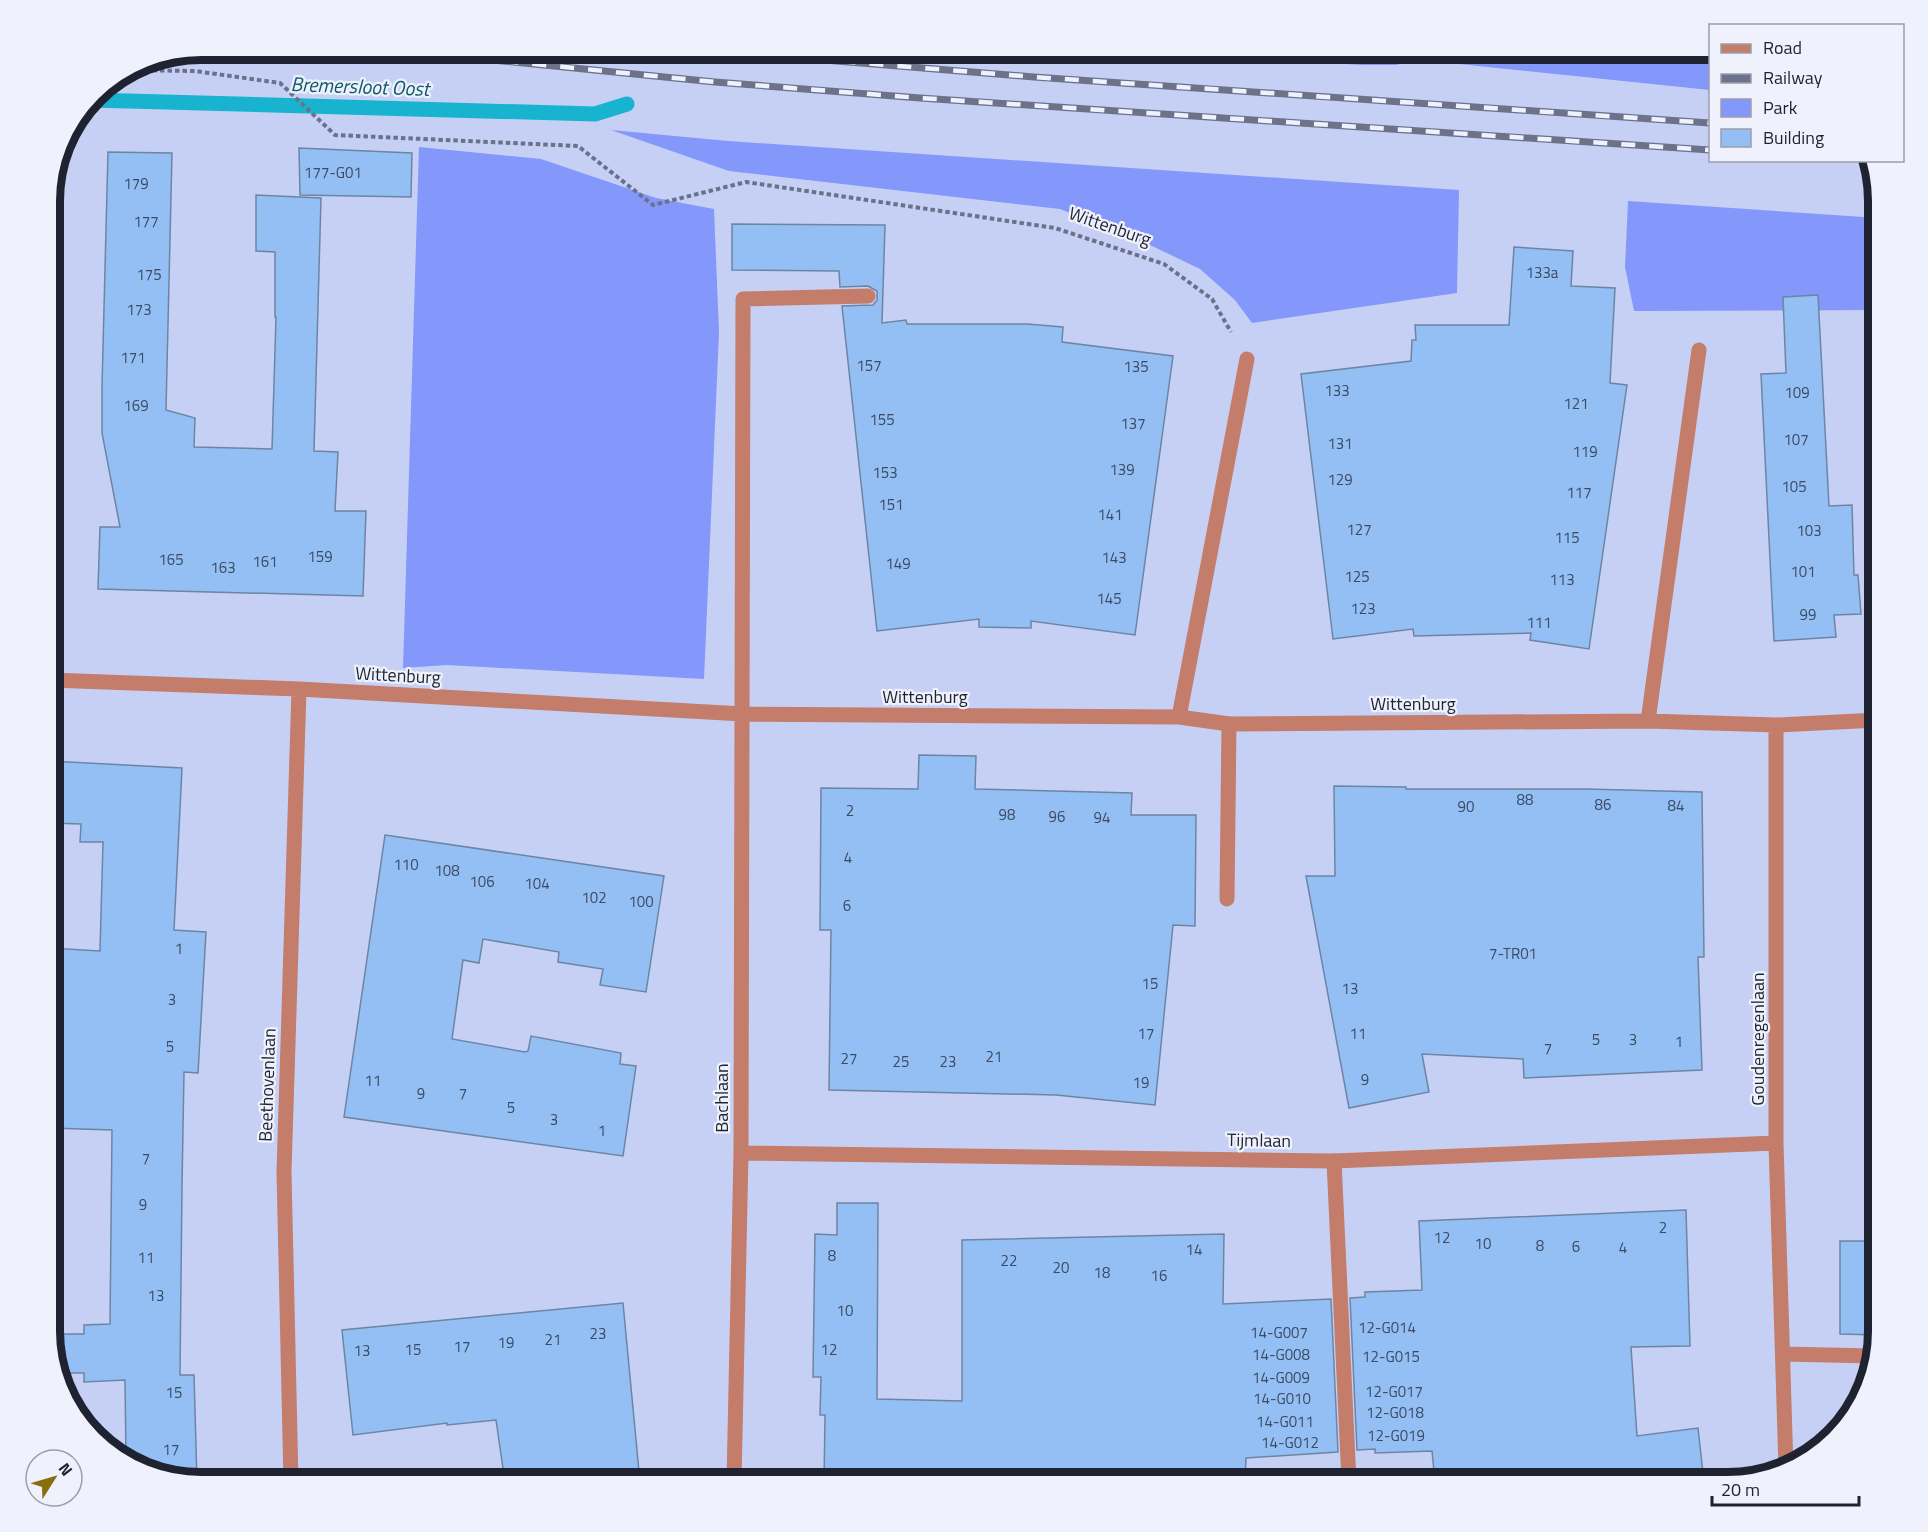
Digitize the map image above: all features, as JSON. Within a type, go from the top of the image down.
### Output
[{"type":"street","points":[[743,714],[743,299],[868,296]]},
{"type":"street","points":[[1648,721],[1699,350]]},
{"type":"street","points":[[1179,717],[1247,359]]},
{"type":"street","name":"Wittenburg","points":[[60,680],[299,689],[743,714],[1179,717],[1229,724],[1648,721],[1776,725],[1868,720]]},
{"type":"street","name":"Beethovenlaan","points":[[291,1472],[284,1172],[299,689]]},
{"type":"street","name":"Bachlaan","points":[[734,1472],[741,1154],[743,714]]},
{"type":"street","points":[[1227,899],[1229,724]]},
{"type":"street","name":"Goudenregenlaan","points":[[1776,725],[1776,1143],[1786,1459]]},
{"type":"street","name":"Tijmlaan","points":[[741,1154],[1334,1161],[1776,1143]]},
{"type":"street","points":[[1334,1161],[1349,1472]]},
{"type":"street","points":[[1783,1354],[1865,1356]]},
{"type":"path","name":"Wittenburg","points":[[149,70],[195,72],[280,83],[334,135],[578,146],[653,205],[746,182],[1055,228],[1164,264],[1212,299],[1247,359]]},
{"type":"green space","points":[[1283,60],[1421,60],[1395,65]]},
{"type":"green space","points":[[1421,60],[1709,60],[1709,90]]},
{"type":"green space","points":[[611,130],[728,141],[1459,190],[1457,293],[1252,323],[1235,300],[1200,269],[1148,244],[1060,209],[729,171]]},
{"type":"green space","points":[[419,147],[541,159],[656,198],[714,209],[719,332],[704,679],[447,665],[403,668]]},
{"type":"green space","points":[[1628,201],[1868,217],[1868,310],[1634,311],[1625,267]]},
{"type":"building","points":[[299,148],[412,153],[411,197],[300,195]]},
{"type":"building","points":[[108,152],[172,153],[166,410],[195,418],[194,447],[272,449],[276,317],[275,252],[256,251],[256,195],[321,198],[314,451],[338,452],[335,511],[366,511],[363,596],[98,589],[100,527],[120,527],[102,433]]},
{"type":"building","points":[[732,224],[885,225],[882,323],[906,320],[907,324],[1027,324],[1063,327],[1062,342],[1173,356],[1135,635],[1031,621],[1031,628],[979,627],[979,619],[877,631],[842,306],[873,305],[877,300],[877,291],[868,286],[840,287],[839,271],[732,270]]},
{"type":"building","points":[[1514,247],[1573,251],[1571,286],[1615,288],[1610,383],[1627,385],[1589,649],[1530,640],[1531,633],[1414,636],[1413,629],[1333,639],[1301,374],[1411,361],[1412,340],[1416,340],[1415,325],[1509,325]]},
{"type":"building","points":[[1818,295],[1829,506],[1852,505],[1854,575],[1858,575],[1861,614],[1834,615],[1836,637],[1774,641],[1761,374],[1786,373],[1783,297]]},
{"type":"building","points":[[919,755],[976,756],[975,789],[1132,793],[1131,815],[1196,815],[1195,926],[1173,925],[1155,1105],[1056,1095],[829,1090],[831,930],[820,930],[821,788],[918,789]]},
{"type":"building","points":[[60,762],[182,768],[174,930],[206,932],[198,1073],[184,1072],[182,1186],[180,1375],[194,1375],[197,1472],[156,1465],[126,1450],[125,1380],[84,1382],[84,1373],[67,1373],[63,1358],[60,1334],[84,1334],[84,1325],[110,1324],[112,1130],[60,1128],[60,949],[100,951],[103,842],[80,842],[81,824],[60,823]]},
{"type":"building","points":[[1334,786],[1406,787],[1406,789],[1586,789],[1702,792],[1704,957],[1698,957],[1702,1070],[1524,1078],[1523,1059],[1422,1054],[1429,1092],[1349,1108],[1306,876],[1335,876]]},
{"type":"building","points":[[385,835],[664,876],[646,992],[600,985],[603,969],[558,962],[559,952],[483,939],[479,963],[463,960],[452,1039],[525,1052],[528,1051],[531,1036],[621,1053],[620,1064],[636,1066],[623,1156],[344,1117]]},
{"type":"building","points":[[837,1203],[878,1203],[877,1399],[962,1401],[962,1240],[1224,1234],[1223,1304],[1331,1299],[1338,1452],[1246,1458],[1245,1472],[824,1472],[825,1415],[820,1415],[821,1377],[813,1377],[815,1234],[837,1235]]},
{"type":"building","points":[[1686,1210],[1690,1346],[1631,1347],[1637,1436],[1698,1428],[1703,1472],[1434,1472],[1432,1451],[1375,1453],[1375,1449],[1357,1450],[1350,1298],[1365,1297],[1365,1292],[1422,1290],[1419,1221]]},
{"type":"building","points":[[1840,1241],[1868,1241],[1868,1335],[1840,1334]]},
{"type":"building","points":[[623,1303],[639,1472],[504,1472],[496,1420],[447,1425],[447,1423],[353,1435],[342,1330]]},
{"type":"waterway","name":"Bremersloot Oost","points":[[103,100],[595,114],[627,104]]},
{"type":"railway","points":[[494,60],[715,82],[920,98],[1709,150]]},
{"type":"railway","points":[[825,60],[1034,77],[1709,123]]}]
